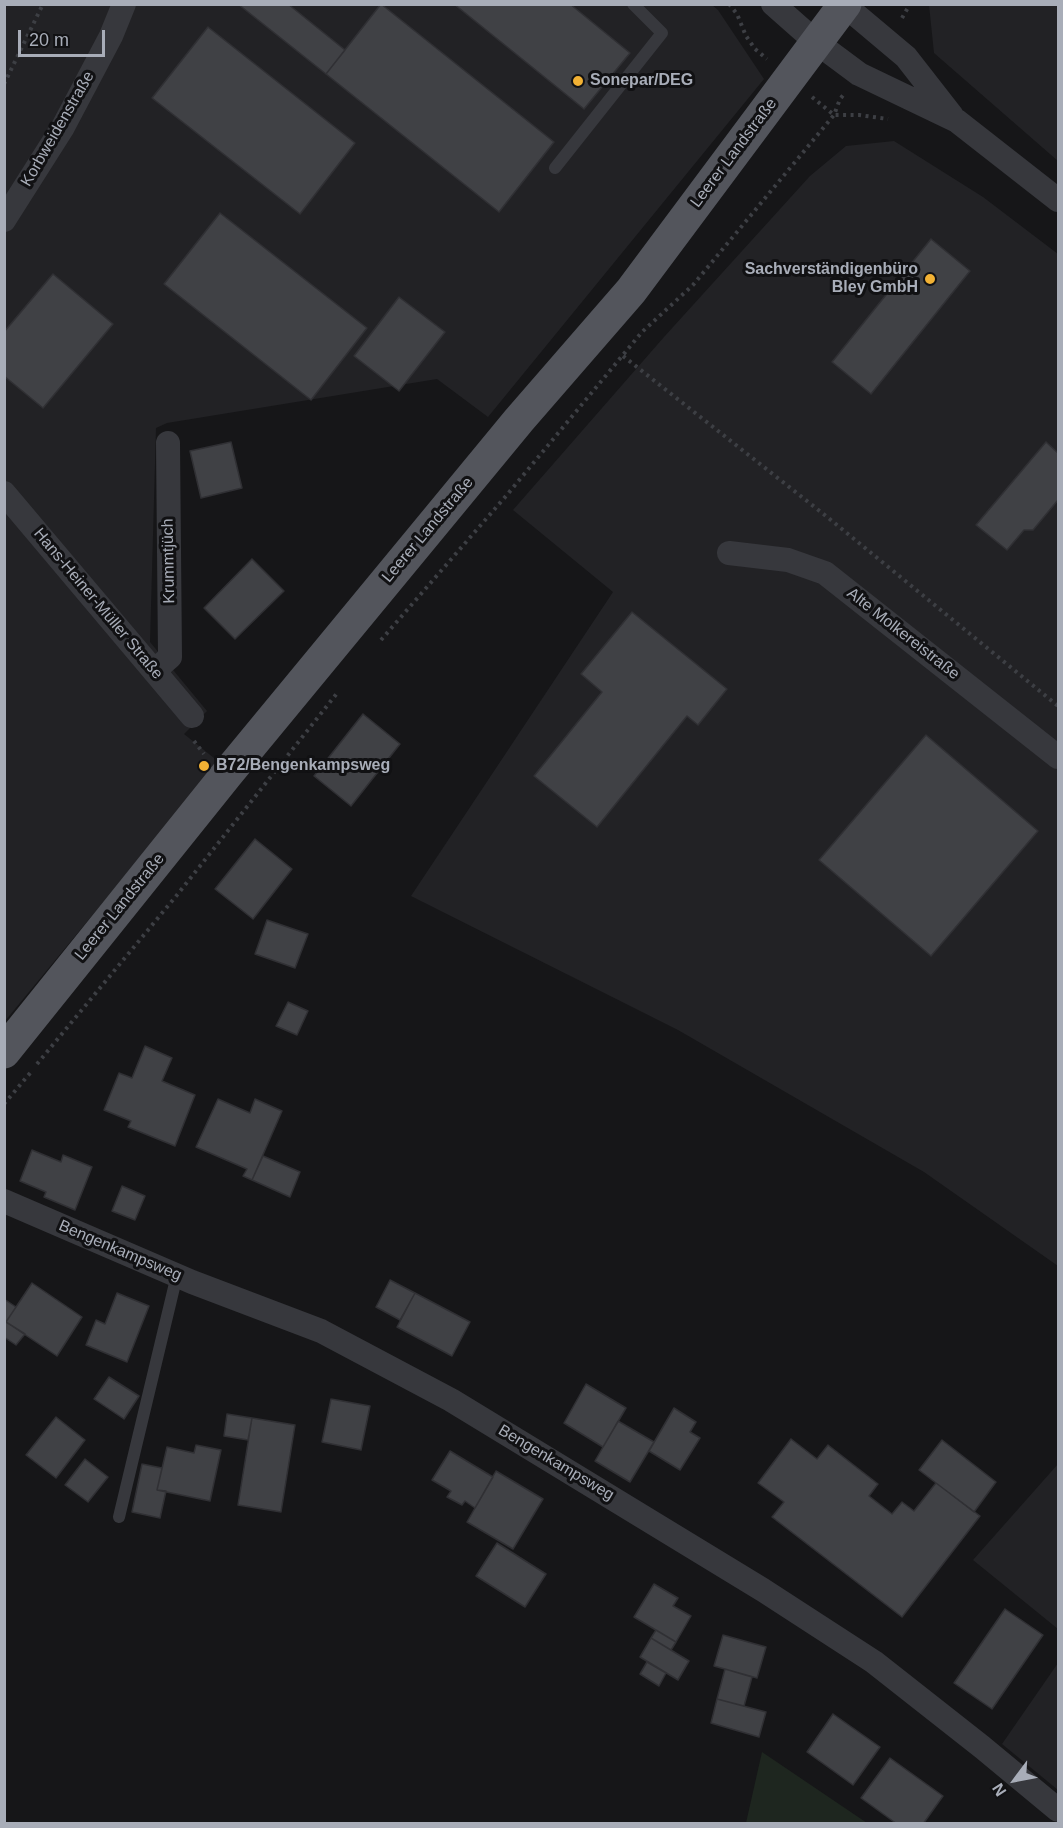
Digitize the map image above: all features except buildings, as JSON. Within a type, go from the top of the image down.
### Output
[{"type":"main road","name":"Leerer Landstraße","points":[[4,1052],[227,774],[519,420],[631,291],[844,5]]},
{"type":"street","name":"Korbweidenstraße","points":[[4,220],[63,127],[111,36],[124,4]]},
{"type":"street","points":[[773,4],[816,42],[859,74],[957,121],[1059,200]]},
{"type":"street","points":[[844,5],[906,57],[957,121]]},
{"type":"street","name":"Krummtjüch","points":[[154,671],[170,657],[168,443]]},
{"type":"street","name":"Hans-Heiner-Müller Straße","points":[[4,493],[192,716]]},
{"type":"street","name":"Alte Molkereistraße","points":[[729,553],[788,560],[825,573],[1059,757]]},
{"type":"street","name":"Bengenkampsweg","points":[[4,1200],[177,1275],[321,1331],[461,1406],[763,1590],[874,1662],[1059,1810]]},
{"type":"lane","points":[[555,168],[662,33],[633,4]]},
{"type":"lane","points":[[119,1517],[177,1275]]},
{"type":"path","points":[[4,84],[43,4]]},
{"type":"path","points":[[729,4],[737,14],[746,36],[755,49],[834,115],[891,119]]},
{"type":"path","points":[[888,41],[910,4]]},
{"type":"path","points":[[377,645],[498,505],[642,332],[693,285],[834,115],[840,99],[859,74]]},
{"type":"path","points":[[623,356],[826,516],[1059,706]]},
{"type":"path","points":[[4,1104],[177,896],[340,689]]},
{"type":"shaded area","points":[[5,5],[712,5],[718,10],[764,79],[488,417],[437,379],[167,423],[156,428],[150,642],[207,711],[184,734],[219,762],[5,1021]]},
{"type":"shaded area","points":[[929,5],[1058,5],[1058,161],[934,53]]},
{"type":"shaded area","points":[[894,141],[983,197],[1058,254],[1058,1266],[924,1172],[678,1030],[411,896],[613,592],[513,510],[664,337],[810,176],[846,146]]},
{"type":"shaded area","points":[[1058,1464],[1058,1629],[973,1560]]},
{"type":"shaded area","points":[[1058,1663],[1058,1790],[1002,1744]]},
{"type":"shaded area","points":[[762,1752],[867,1823],[746,1823]]},
{"type":"place","name":"Sonepar/DEG","points":[[578,81]]},
{"type":"place","name":"Sachverständigenbüro Bley GmbH","points":[[930,279]]},
{"type":"place","name":"B72/Bengenkampsweg","points":[[204,766]]}]
